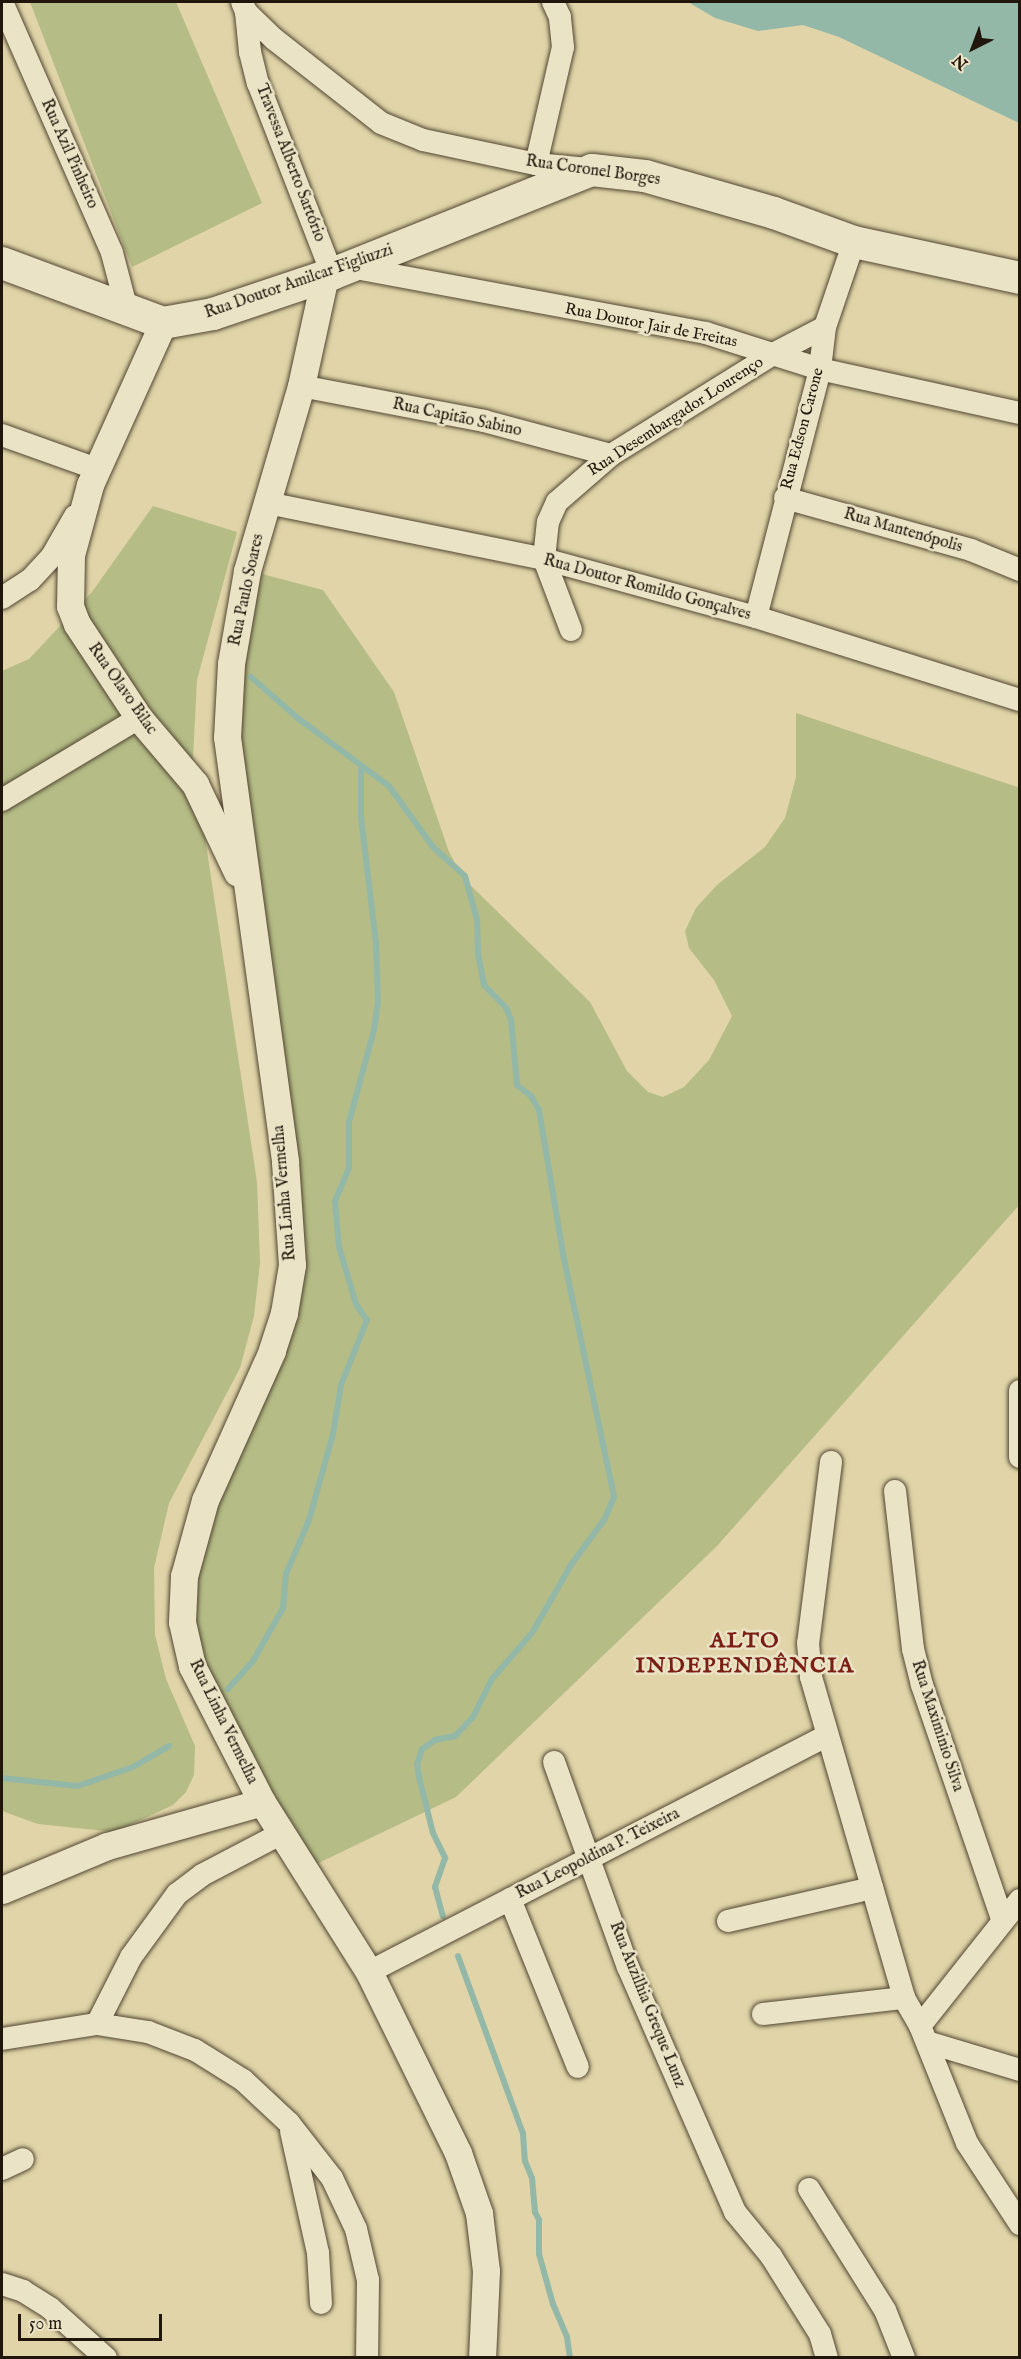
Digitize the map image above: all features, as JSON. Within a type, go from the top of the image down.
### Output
[{"type":"main road","name":"Rua Doutor Amilcar Figliuzzi","points":[[163,323],[213,314],[336,272],[592,170]]},
{"type":"main road","name":"Rua Coronel Borges","points":[[592,170],[645,176],[704,192],[854,242],[1020,278]]},
{"type":"main road","points":[[2,263],[163,323]]},
{"type":"street","name":"Rua Azil Pinheiro","points":[[2,2],[112,253],[127,310]]},
{"type":"street","points":[[536,164],[563,46],[560,17],[553,2]]},
{"type":"street","name":"Rua Coronel Borges","points":[[244,7],[324,81],[381,123],[423,140],[536,164],[592,170]]},
{"type":"street","name":"Travessa Alberto Sartório","points":[[244,7],[250,52],[336,272]]},
{"type":"street","name":"Rua Edson Carone","points":[[756,617],[820,369],[825,327],[854,242]]},
{"type":"street","name":"Rua Doutor Jair de Freitas","points":[[336,272],[706,333],[820,369],[1020,413]]},
{"type":"street","name":"Rua Paulo Soares","points":[[253,909],[227,737],[231,664],[242,600],[267,503],[336,272]]},
{"type":"street","name":"Rua Olavo Bilac","points":[[2,598],[30,580],[52,556],[93,477],[163,323]]},
{"type":"street","name":"Rua Desembargador Lourenço","points":[[571,630],[544,559],[548,522],[557,502],[611,455],[775,353],[825,327]]},
{"type":"street","name":"Rua Capitão Sabino","points":[[301,386],[484,421],[611,455]]},
{"type":"street","points":[[2,435],[93,477]]},
{"type":"street","name":"Rua Olavo Bilac","points":[[93,477],[71,555],[70,606],[77,624],[139,718],[195,784],[253,909]]},
{"type":"street","name":"Rua Mantenópolis","points":[[785,498],[971,550],[1020,570]]},
{"type":"street","name":"Rua Doutor Romildo Gonçalves","points":[[267,503],[544,559],[756,617],[1020,700]]},
{"type":"street","points":[[2,800],[139,718]]},
{"type":"street","name":"Rua Linha Vermelha","points":[[253,909],[285,1162],[292,1265],[284,1313],[272,1352],[205,1500],[184,1576],[182,1622],[192,1666],[262,1802],[369,1972],[458,2153],[479,2213],[486,2271],[482,2358]]},
{"type":"street","points":[[1020,1390],[1020,1457]]},
{"type":"street","points":[[831,1462],[808,1643],[811,1677],[826,1736],[904,1998],[924,2034],[967,2143],[1020,2224]]},
{"type":"street","name":"Rua Maximinio Silva","points":[[895,1491],[913,1649],[919,1676],[1002,1919]]},
{"type":"street","name":"Rua Leopoldina P. Teixeira","points":[[369,1972],[826,1736]]},
{"type":"street","name":"Rua Auzilhia Greque Lunz","points":[[554,1762],[591,1858],[628,1967],[735,2212],[771,2256],[820,2334],[827,2358]]},
{"type":"street","points":[[2,1890],[107,1846],[262,1802]]},
{"type":"street","points":[[97,2024],[131,1957],[177,1894],[202,1875],[282,1833]]},
{"type":"street","points":[[728,1921],[872,1888]]},
{"type":"street","points":[[510,1899],[578,2067]]},
{"type":"street","points":[[924,2034],[1002,1919],[1020,1900]]},
{"type":"street","points":[[764,2014],[904,1998]]},
{"type":"street","points":[[2,2039],[97,2024],[148,2032],[195,2050],[243,2080],[289,2123],[332,2178],[356,2229],[368,2280],[366,2358]]},
{"type":"street","points":[[924,2034],[1020,2070]]},
{"type":"street","points":[[289,2123],[318,2253],[321,2303]]},
{"type":"street","points":[[2,2169],[23,2159]]},
{"type":"street","points":[[809,2189],[885,2310],[903,2358]]},
{"type":"street","points":[[2,2284],[23,2291],[50,2308],[106,2358]]},
{"type":"green space","points":[[30,2],[176,2],[262,203],[132,267]]},
{"type":"green space","points":[[153,506],[237,532],[197,680],[193,758],[257,1182],[260,1263],[254,1316],[240,1368],[169,1503],[154,1568],[155,1635],[166,1679],[195,1746],[194,1775],[186,1792],[173,1805],[115,1832],[38,1824],[2,1811],[2,671],[29,659],[92,592]]},
{"type":"green space","points":[[262,574],[323,590],[394,692],[449,852],[464,879],[590,1002],[627,1071],[648,1092],[663,1097],[684,1087],[709,1060],[732,1016],[714,980],[689,948],[685,931],[696,908],[717,885],[765,847],[785,818],[796,777],[796,713],[1020,788],[1019,1205],[717,1546],[456,1797],[306,1869],[204,1684],[187,1580],[287,1325],[231,687]]},
{"type":"shaded area","points":[[688,2],[1019,2],[1019,123],[839,37],[803,25],[758,31],[715,18]]},
{"type":"waterway","points":[[251,677],[299,719],[389,786],[433,847],[465,876],[477,920],[478,954],[484,985],[506,1008],[511,1019],[517,1085],[531,1096],[539,1110],[564,1259],[614,1497],[604,1520],[571,1565],[532,1633],[492,1679],[473,1717],[455,1736],[435,1740],[422,1749],[417,1764],[419,1777],[433,1833],[445,1858],[435,1887],[443,1916]]},
{"type":"waterway","points":[[228,1689],[253,1661],[283,1608],[286,1574],[309,1520],[333,1434],[341,1385],[367,1320],[356,1304],[339,1247],[335,1201],[349,1168],[349,1122],[374,1030],[378,1001],[376,943],[361,817],[361,767]]},
{"type":"waterway","points":[[2,1778],[78,1786],[133,1767],[169,1746]]},
{"type":"waterway","points":[[458,1956],[523,2134],[525,2161],[532,2178],[535,2212],[539,2220],[539,2254],[553,2304],[567,2337],[570,2358]]},
{"type":"district","name":"ALTO INDEPENDÊNCIA","points":[[745,1654]]}]
